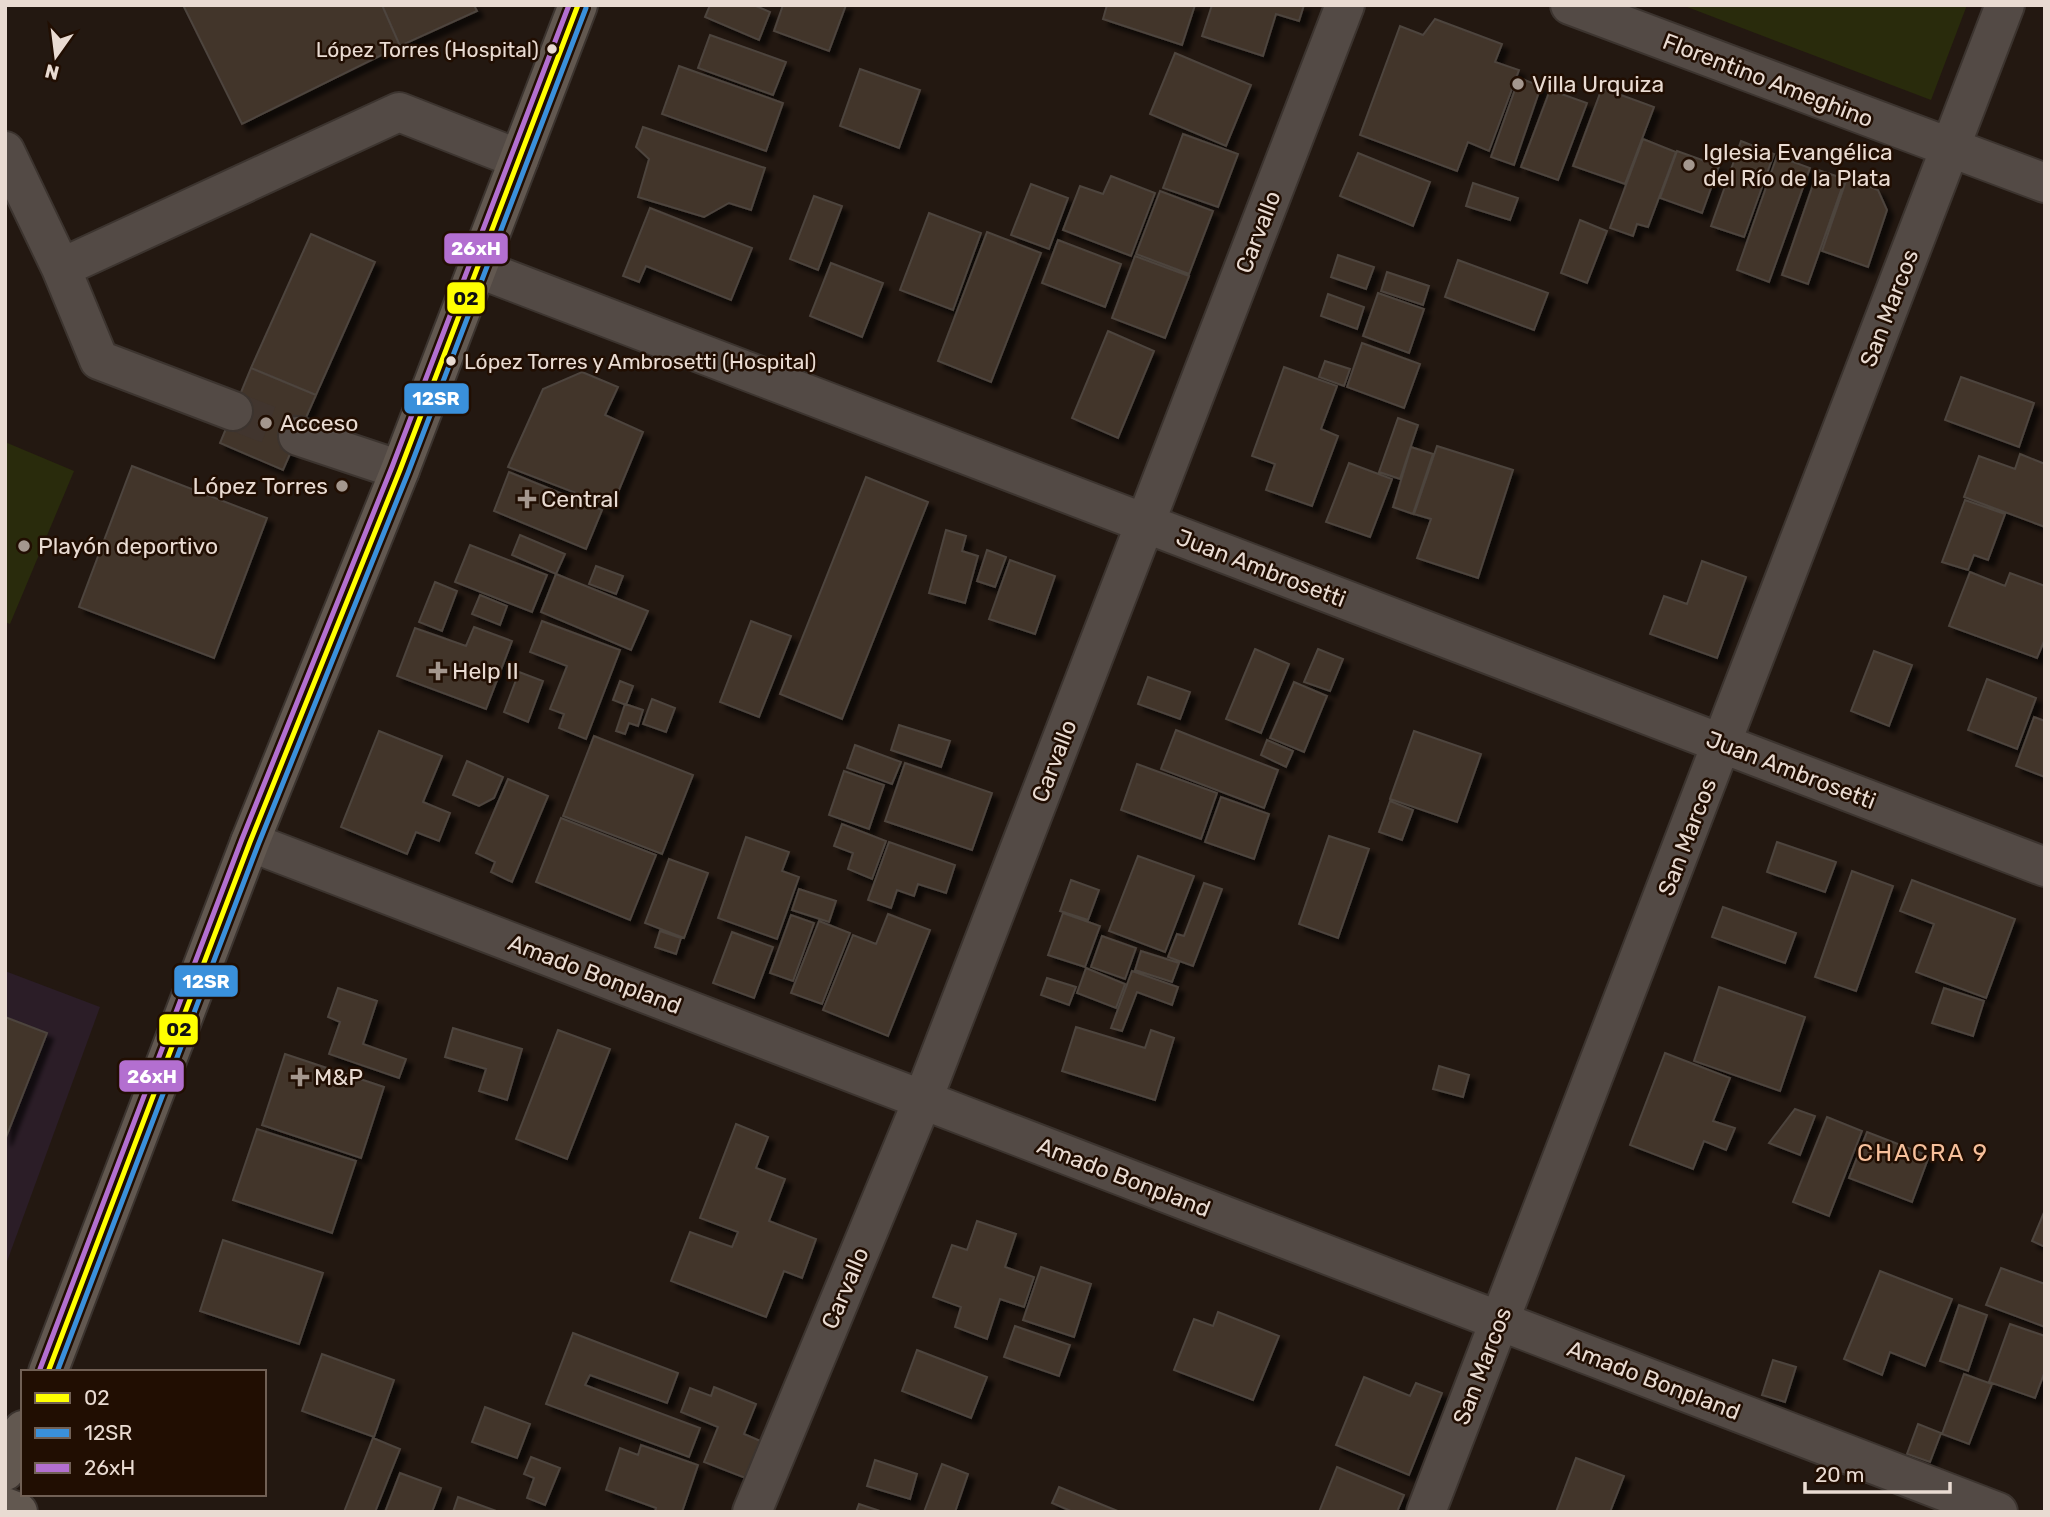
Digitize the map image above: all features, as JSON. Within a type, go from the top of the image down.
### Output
[{"type":"main road","points":[[49,1370],[250,842],[400,470],[578,5]]},
{"type":"main road","points":[[5,1471],[21,1435]]},
{"type":"main road","points":[[5,1507],[18,1512]]},
{"type":"street","name":"Carvallo","points":[[752,1512],[923,1099],[1345,5]]},
{"type":"street","name":"Florentino Ameghino","points":[[1570,5],[2045,183]]},
{"type":"street","name":"San Marcos","points":[[1426,1512],[2005,5]]},
{"type":"street","points":[[61,268],[399,112],[519,159]]},
{"type":"street","points":[[5,151],[61,268],[99,360],[233,411]]},
{"type":"street","name":"Juan Ambrosetti","points":[[477,268],[2045,867]]},
{"type":"street","points":[[298,436],[400,470]]},
{"type":"street","name":"Amado Bonpland","points":[[250,842],[1998,1512]]},
{"type":"shaded area","points":[[5,971],[100,1007],[5,1267]]},
{"type":"green space","points":[[1682,5],[1967,5],[1931,100]]},
{"type":"green space","name":"Playón deportivo","points":[[5,442],[74,471],[10,624],[5,622]]},
{"type":"building","points":[[183,5],[382,5],[400,46],[242,124]]},
{"type":"building","points":[[382,5],[474,5],[477,11],[400,46]]},
{"type":"building","points":[[710,5],[754,5],[770,12],[759,40],[705,17]]},
{"type":"building","points":[[783,5],[846,5],[829,51],[774,31]]},
{"type":"building","points":[[1107,5],[1195,5],[1182,45],[1103,19]]},
{"type":"building","points":[[1212,5],[1304,5],[1299,21],[1276,14],[1263,56],[1202,36]]},
{"type":"building","points":[[1435,19],[1502,44],[1495,62],[1519,70],[1489,151],[1468,142],[1457,171],[1360,135],[1400,26],[1423,35]]},
{"type":"building","points":[[710,35],[786,62],[773,95],[698,68]]},
{"type":"building","points":[[1175,53],[1251,85],[1226,146],[1150,114]]},
{"type":"building","points":[[679,66],[783,103],[766,151],[662,114]]},
{"type":"building","points":[[860,69],[920,90],[899,148],[840,126]]},
{"type":"building","points":[[1519,78],[1541,86],[1514,165],[1491,157]]},
{"type":"building","points":[[1602,88],[1654,107],[1625,184],[1573,166]]},
{"type":"building","points":[[1550,90],[1587,103],[1558,180],[1521,167]]},
{"type":"building","points":[[643,127],[765,168],[751,210],[729,203],[704,217],[638,197],[649,159],[636,147]]},
{"type":"building","points":[[1183,134],[1238,154],[1218,207],[1163,188]]},
{"type":"building","points":[[1643,139],[1676,152],[1648,227],[1637,224],[1633,236],[1610,228]]},
{"type":"building","points":[[1741,141],[1774,154],[1744,237],[1711,226]]},
{"type":"building","points":[[1677,151],[1719,166],[1702,213],[1660,198]]},
{"type":"building","points":[[1358,153],[1430,182],[1413,226],[1340,196]]},
{"type":"building","points":[[1777,156],[1810,168],[1769,282],[1737,270]]},
{"type":"building","points":[[1818,170],[1845,179],[1808,284],[1782,275]]},
{"type":"building","points":[[1111,176],[1155,193],[1131,256],[1063,230],[1080,186],[1103,194]]},
{"type":"building","points":[[1847,178],[1878,190],[1887,210],[1868,267],[1822,251]]},
{"type":"building","points":[[1473,183],[1518,198],[1510,220],[1466,206]]},
{"type":"building","points":[[1031,184],[1068,198],[1049,249],[1011,235]]},
{"type":"building","points":[[1160,191],[1213,211],[1189,274],[1136,254]]},
{"type":"building","points":[[814,196],[842,206],[818,270],[790,259]]},
{"type":"building","points":[[650,208],[752,248],[731,300],[646,266],[639,282],[623,276]]},
{"type":"building","points":[[929,213],[981,233],[953,310],[900,290]]},
{"type":"building","points":[[1580,220],[1607,231],[1587,283],[1561,273]]},
{"type":"building","points":[[987,232],[1041,253],[991,382],[938,361]]},
{"type":"building","points":[[311,234],[375,262],[316,395],[251,368]]},
{"type":"building","points":[[1058,240],[1121,264],[1105,307],[1042,283]]},
{"type":"building","points":[[1338,255],[1374,267],[1366,289],[1331,277]]},
{"type":"building","points":[[1135,256],[1189,276],[1165,338],[1112,318]]},
{"type":"building","points":[[1458,260],[1548,293],[1534,330],[1445,297]]},
{"type":"building","points":[[831,263],[883,283],[862,337],[810,316]]},
{"type":"building","points":[[1387,272],[1429,286],[1423,305],[1381,291]]},
{"type":"building","points":[[1378,293],[1424,309],[1409,353],[1363,336]]},
{"type":"building","points":[[1328,294],[1364,307],[1357,329],[1321,316]]},
{"type":"building","points":[[1108,331],[1154,351],[1118,438],[1072,418]]},
{"type":"building","points":[[1362,343],[1420,364],[1404,408],[1347,387]]},
{"type":"building","points":[[1325,361],[1350,369],[1344,386],[1319,377]]},
{"type":"building","points":[[1284,367],[1337,386],[1321,429],[1338,436],[1312,506],[1266,490],[1275,464],[1252,456]]},
{"type":"building","name":"Acceso","points":[[251,368],[316,395],[283,470],[220,443]]},
{"type":"building","points":[[582,372],[618,387],[605,415],[643,432],[612,507],[508,467],[543,389]]},
{"type":"building","points":[[1961,377],[2034,403],[2019,447],[1945,420]]},
{"type":"building","points":[[1398,418],[1418,425],[1400,479],[1379,472]]},
{"type":"building","points":[[1437,446],[1513,470],[1478,578],[1417,558],[1431,519],[1414,514]]},
{"type":"building","points":[[1411,447],[1433,454],[1413,514],[1393,507]]},
{"type":"building","points":[[2020,454],[2045,464],[2045,527],[1964,497],[1979,456],[2015,469]]},
{"type":"building","points":[[1349,463],[1392,479],[1370,537],[1326,522]]},
{"type":"building","points":[[132,466],[267,518],[214,658],[79,607]]},
{"type":"building","points":[[509,472],[602,510],[586,549],[494,511]]},
{"type":"building","points":[[866,477],[928,502],[842,719],[780,694]]},
{"type":"building","points":[[1965,500],[2005,514],[1988,560],[1974,555],[1968,570],[1942,562]]},
{"type":"building","points":[[946,530],[966,536],[962,551],[978,556],[965,603],[929,593]]},
{"type":"building","points":[[520,535],[565,554],[556,574],[512,555]]},
{"type":"building","points":[[470,545],[547,575],[532,612],[455,582]]},
{"type":"building","points":[[987,550],[1006,557],[995,587],[977,581]]},
{"type":"building","points":[[1010,560],[1055,576],[1035,634],[989,619]]},
{"type":"building","points":[[1702,561],[1746,577],[1717,658],[1650,634],[1664,596],[1687,604]]},
{"type":"building","points":[[596,566],[623,576],[616,594],[589,584]]},
{"type":"building","points":[[1970,572],[2005,586],[2010,573],[2045,586],[2045,639],[2037,658],[1949,626]]},
{"type":"building","points":[[556,574],[648,611],[631,650],[541,612]]},
{"type":"building","points":[[435,582],[457,591],[442,631],[419,622]]},
{"type":"building","points":[[480,595],[507,606],[500,625],[472,614]]},
{"type":"building","points":[[542,621],[620,650],[586,739],[559,728],[564,714],[550,709],[567,666],[530,652]]},
{"type":"building","points":[[751,621],[791,636],[759,717],[720,702]]},
{"type":"building","points":[[474,627],[512,641],[486,709],[397,676],[415,628],[466,646]]},
{"type":"building","points":[[1255,649],[1289,664],[1261,733],[1226,719]]},
{"type":"building","points":[[1318,649],[1343,659],[1330,691],[1304,682]]},
{"type":"building","points":[[1874,651],[1912,665],[1889,726],[1851,711]]},
{"type":"building","points":[[519,672],[543,681],[528,722],[504,712]]},
{"type":"building","points":[[1148,677],[1190,692],[1180,719],[1138,704]]},
{"type":"building","points":[[1987,679],[2036,698],[2017,749],[1968,730]]},
{"type":"building","points":[[620,681],[633,686],[626,705],[613,700]]},
{"type":"building","points":[[1294,682],[1327,696],[1304,752],[1270,738]]},
{"type":"building","points":[[652,699],[675,708],[666,732],[643,724]]},
{"type":"building","points":[[625,704],[643,710],[638,726],[629,723],[625,734],[616,731]]},
{"type":"building","points":[[2034,717],[2045,721],[2045,777],[2016,766]]},
{"type":"building","points":[[899,725],[950,741],[941,767],[891,750]]},
{"type":"building","points":[[1176,730],[1278,770],[1264,808],[1161,769]]},
{"type":"building","points":[[379,731],[442,756],[423,802],[450,813],[439,841],[416,832],[407,854],[341,827]]},
{"type":"building","points":[[1414,731],[1481,754],[1457,822],[1390,799]]},
{"type":"building","points":[[594,736],[693,775],[662,854],[563,816]]},
{"type":"building","points":[[1267,740],[1293,751],[1286,767],[1261,755]]},
{"type":"building","points":[[855,745],[901,762],[892,784],[847,768]]},
{"type":"building","points":[[467,761],[503,777],[494,798],[479,806],[453,795]]},
{"type":"building","points":[[905,763],[992,793],[972,850],[885,821]]},
{"type":"building","points":[[1137,764],[1217,793],[1201,839],[1121,810]]},
{"type":"building","points":[[844,771],[884,785],[869,829],[829,815]]},
{"type":"building","points":[[508,779],[548,796],[512,882],[491,872],[495,862],[476,853]]},
{"type":"building","points":[[1221,797],[1269,814],[1254,859],[1205,842]]},
{"type":"building","points":[[1390,801],[1413,810],[1402,840],[1379,832]]},
{"type":"building","points":[[561,818],[656,855],[630,920],[536,882]]},
{"type":"building","points":[[842,824],[886,841],[872,879],[848,869],[853,853],[834,846]]},
{"type":"building","points":[[1329,836],[1369,849],[1338,938],[1299,924]]},
{"type":"building","points":[[746,837],[789,852],[782,871],[799,877],[777,939],[718,918]]},
{"type":"building","points":[[889,842],[955,865],[946,893],[918,884],[914,896],[897,890],[891,908],[868,900]]},
{"type":"building","points":[[1777,842],[1836,862],[1825,892],[1767,872]]},
{"type":"building","points":[[1138,856],[1194,876],[1165,952],[1109,931]]},
{"type":"building","points":[[669,859],[708,873],[684,938],[645,923]]},
{"type":"building","points":[[1852,871],[1893,886],[1856,991],[1815,977]]},
{"type":"building","points":[[1071,880],[1099,890],[1088,920],[1060,911]]},
{"type":"building","points":[[1912,880],[2015,919],[1986,998],[1916,972],[1934,924],[1900,911]]},
{"type":"building","points":[[1204,883],[1222,889],[1193,966],[1168,957],[1177,934],[1184,936]]},
{"type":"building","points":[[799,889],[836,901],[829,922],[792,910]]},
{"type":"building","points":[[1723,907],[1796,933],[1785,963],[1712,937]]},
{"type":"building","points":[[1063,913],[1100,926],[1085,967],[1048,955]]},
{"type":"building","points":[[888,914],[930,930],[888,1036],[823,1010],[853,935],[876,944]]},
{"type":"building","points":[[791,915],[814,923],[793,981],[770,973]]},
{"type":"building","points":[[819,921],[850,933],[822,1004],[791,993]]},
{"type":"building","points":[[660,931],[681,938],[676,954],[655,947]]},
{"type":"building","points":[[732,932],[773,947],[754,998],[713,983]]},
{"type":"building","points":[[1102,936],[1136,948],[1125,979],[1091,967]]},
{"type":"building","points":[[1141,951],[1179,963],[1172,982],[1135,970]]},
{"type":"building","points":[[1086,968],[1125,984],[1116,1008],[1077,993]]},
{"type":"building","points":[[1132,971],[1178,987],[1172,1005],[1137,992],[1122,1031],[1111,1028]]},
{"type":"building","points":[[1047,978],[1076,987],[1069,1005],[1041,995]]},
{"type":"building","points":[[1719,987],[1805,1017],[1780,1091],[1694,1061]]},
{"type":"building","points":[[338,988],[377,1001],[363,1044],[406,1059],[399,1078],[329,1054],[340,1022],[328,1017]]},
{"type":"building","points":[[1944,988],[1984,1001],[1973,1036],[1932,1023]]},
{"type":"building","points":[[5,1017],[47,1033],[5,1140]]},
{"type":"building","points":[[1076,1027],[1145,1048],[1151,1030],[1174,1038],[1155,1100],[1062,1071]]},
{"type":"building","points":[[453,1028],[522,1049],[507,1100],[479,1091],[486,1069],[445,1057]]},
{"type":"building","points":[[558,1030],[610,1049],[567,1159],[516,1139]]},
{"type":"building","points":[[1665,1053],[1730,1078],[1713,1121],[1735,1128],[1726,1150],[1704,1141],[1693,1169],[1630,1145]]},
{"type":"building","points":[[285,1054],[384,1087],[361,1158],[262,1125]]},
{"type":"building","points":[[1439,1066],[1469,1075],[1463,1097],[1433,1089]]},
{"type":"building","points":[[1795,1109],[1815,1116],[1800,1155],[1769,1143]]},
{"type":"building","points":[[1827,1117],[1862,1131],[1829,1216],[1793,1202]]},
{"type":"building","points":[[736,1124],[768,1137],[756,1168],[785,1179],[769,1221],[816,1239],[802,1278],[784,1271],[766,1317],[671,1281],[690,1232],[732,1247],[738,1232],[700,1218]]},
{"type":"building","points":[[257,1129],[356,1161],[332,1233],[233,1200]]},
{"type":"building","points":[[1867,1132],[1929,1156],[1912,1202],[1849,1178]]},
{"type":"building","points":[[2045,1210],[2045,1247],[2032,1241]]},
{"type":"building","points":[[977,1221],[1016,1234],[1005,1267],[1034,1277],[1024,1307],[1000,1299],[987,1339],[955,1327],[961,1307],[933,1297],[952,1245],[967,1250]]},
{"type":"building","points":[[223,1240],[323,1273],[299,1344],[200,1311]]},
{"type":"building","points":[[1041,1267],[1091,1284],[1074,1337],[1023,1320]]},
{"type":"building","points":[[2001,1268],[2045,1284],[2045,1327],[1986,1305]]},
{"type":"building","points":[[1880,1271],[1952,1299],[1925,1366],[1890,1352],[1882,1375],[1844,1359]]},
{"type":"building","points":[[1959,1305],[1987,1315],[1968,1371],[1940,1361]]},
{"type":"building","points":[[1218,1312],[1279,1336],[1253,1400],[1174,1370],[1194,1319],[1213,1326]]},
{"type":"building","points":[[2010,1324],[2045,1336],[2045,1371],[2035,1398],[1989,1382]]},
{"type":"building","points":[[1015,1326],[1070,1345],[1059,1376],[1004,1357]]},
{"type":"building","points":[[573,1333],[678,1373],[667,1403],[590,1375],[585,1385],[700,1428],[689,1457],[546,1404]]},
{"type":"building","points":[[917,1350],[987,1377],[971,1418],[902,1391]]},
{"type":"building","points":[[322,1354],[394,1380],[374,1437],[302,1411]]},
{"type":"building","points":[[1773,1360],[1796,1367],[1785,1402],[1762,1395]]},
{"type":"building","points":[[1964,1374],[1992,1384],[1969,1444],[1942,1434]]},
{"type":"building","points":[[1364,1377],[1410,1396],[1416,1383],[1442,1393],[1409,1475],[1336,1445]]},
{"type":"building","points":[[714,1387],[756,1404],[744,1434],[763,1442],[748,1479],[704,1462],[718,1427],[681,1412],[690,1388],[711,1396]]},
{"type":"building","points":[[485,1407],[530,1424],[517,1458],[472,1442]]},
{"type":"building","points":[[1918,1424],[1941,1433],[1930,1462],[1907,1454]]},
{"type":"building","points":[[373,1438],[400,1449],[375,1512],[344,1512]]},
{"type":"building","points":[[641,1445],[698,1465],[682,1512],[655,1512],[656,1508],[606,1490],[620,1448],[638,1455]]},
{"type":"building","points":[[531,1457],[560,1468],[545,1505],[527,1498],[534,1478],[524,1474]]},
{"type":"building","points":[[1576,1458],[1624,1476],[1610,1512],[1556,1512]]},
{"type":"building","points":[[875,1460],[917,1474],[910,1499],[867,1486]]},
{"type":"building","points":[[942,1464],[968,1474],[955,1512],[924,1512]]},
{"type":"building","points":[[1337,1467],[1404,1495],[1397,1512],[1319,1512]]},
{"type":"building","points":[[400,1473],[441,1488],[432,1512],[385,1512]]},
{"type":"building","points":[[1059,1487],[1120,1512],[1073,1512],[1052,1503]]},
{"type":"building","points":[[458,1497],[499,1512],[453,1512]]},
{"type":"building","points":[[859,1504],[880,1511],[856,1512]]},
{"type":"tunnel","points":[[233,411],[298,436]]},
{"type":"transit line","name":"26xH","points":[[40,1369],[242,839],[392,467],[569,5]]},
{"type":"transit line","name":"02","points":[[49,1370],[250,842],[400,470],[578,5]]},
{"type":"transit line","name":"12SR","points":[[58,1370],[258,845],[408,473],[586,8]]},
{"type":"place","name":"López Torres (Hospital)","points":[[552,49]]},
{"type":"place","name":"Villa Urquiza","points":[[1518,84]]},
{"type":"place","name":"Iglesia Evangélica del Río de la Plata","points":[[1689,165]]},
{"type":"place","name":"López Torres y Ambrosetti (Hospital)","points":[[451,361]]},
{"type":"place","name":"Acceso","points":[[266,423]]},
{"type":"place","name":"López Torres","points":[[342,486]]},
{"type":"place","name":"Central","points":[[527,499]]},
{"type":"place","name":"Playón deportivo","points":[[24,546]]},
{"type":"place","name":"Help II","points":[[438,671]]},
{"type":"place","name":"M&P","points":[[300,1077]]},
{"type":"district","name":"CHACRA 9","points":[[1923,1153]]}]
